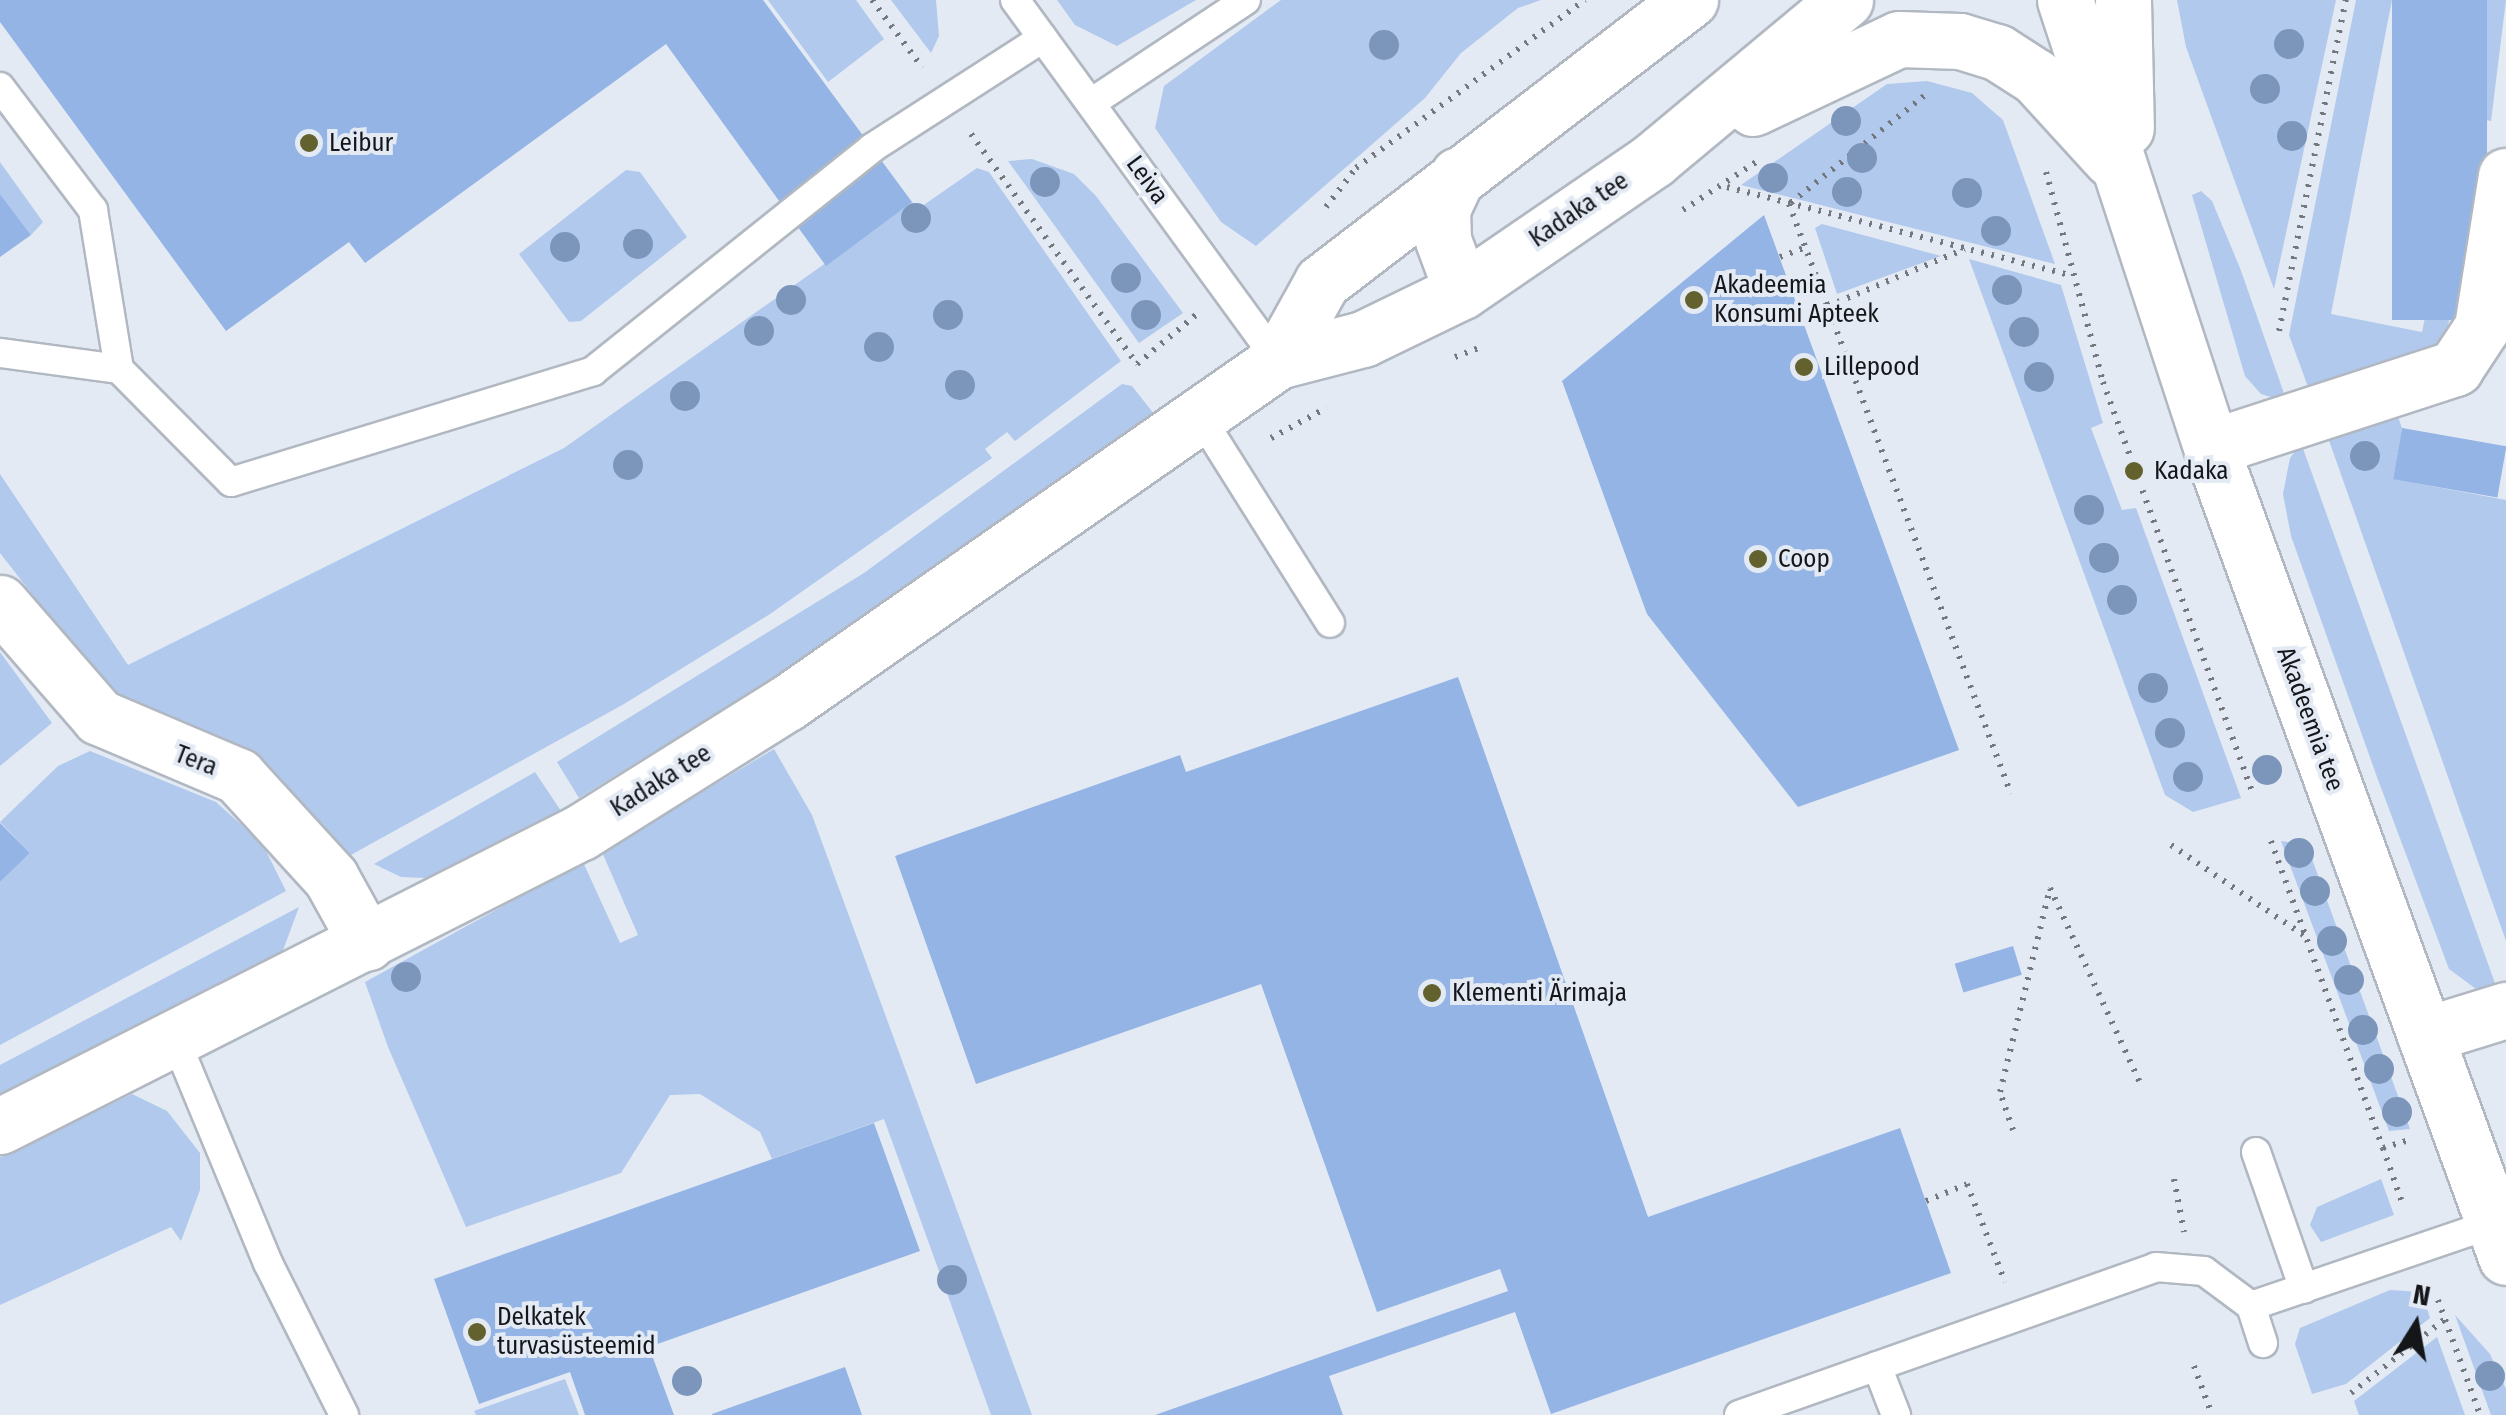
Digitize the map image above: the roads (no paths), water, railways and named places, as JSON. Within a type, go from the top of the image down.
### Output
[{"type":"main road","name":"Kadaka tee","points":[[1278,361],[1322,282],[1690,0]]},
{"type":"main road","name":"Kadaka tee","points":[[0,1126],[176,1041],[581,832],[786,703],[1278,361],[1363,339],[1462,291],[1653,160],[1846,0]]},
{"type":"main road","name":"Akadeemia tee","points":[[2032,0],[2127,176]]},
{"type":"main road","name":"Akadeemia tee","points":[[2065,0],[2127,176],[2212,448],[2499,1241]]},
{"type":"main road","points":[[2124,0],[2127,176]]},
{"type":"main road","points":[[1653,160],[1847,58],[1899,39],[1930,40],[1996,52],[2036,78],[2127,176]]},
{"type":"main road","points":[[1458,175],[1442,210],[1443,240],[1462,291]]},
{"type":"main road","points":[[2212,448],[2456,368],[2482,326],[2498,270],[2506,176]]},
{"type":"main road","name":"Tera","points":[[0,603],[99,717],[238,776],[331,878],[367,944]]},
{"type":"main road","points":[[2425,1034],[2506,1010]]},
{"type":"lane","name":"Leiva","points":[[1015,0],[1278,361]]},
{"type":"lane","points":[[1091,103],[1246,0]]},
{"type":"lane","points":[[0,88],[92,210],[119,369],[231,482],[593,370],[872,148],[1043,38]]},
{"type":"lane","points":[[0,353],[119,369]]},
{"type":"lane","points":[[1201,418],[1330,624]]},
{"type":"lane","points":[[176,1041],[268,1264],[344,1415]]},
{"type":"lane","points":[[2256,1152],[2304,1290]]},
{"type":"lane","points":[[2251,1306],[2499,1241]]},
{"type":"lane","points":[[1740,1415],[2156,1267],[2204,1271],[2251,1306],[2263,1342]]},
{"type":"lane","points":[[1877,1366],[1896,1415]]},
{"type":"place","name":"Leibur","points":[[309,143]]},
{"type":"place","name":"Akadeemia Konsumi Apteek","points":[[1694,300]]},
{"type":"place","name":"Lillepood","points":[[1804,367]]},
{"type":"place","name":"Kadaka","points":[[2134,471]]},
{"type":"place","name":"Coop","points":[[1758,559]]},
{"type":"place","name":"Klementi Ärimaja","points":[[1432,993]]},
{"type":"place","name":"Delkatek turvasüsteemid","points":[[477,1332]]}]
